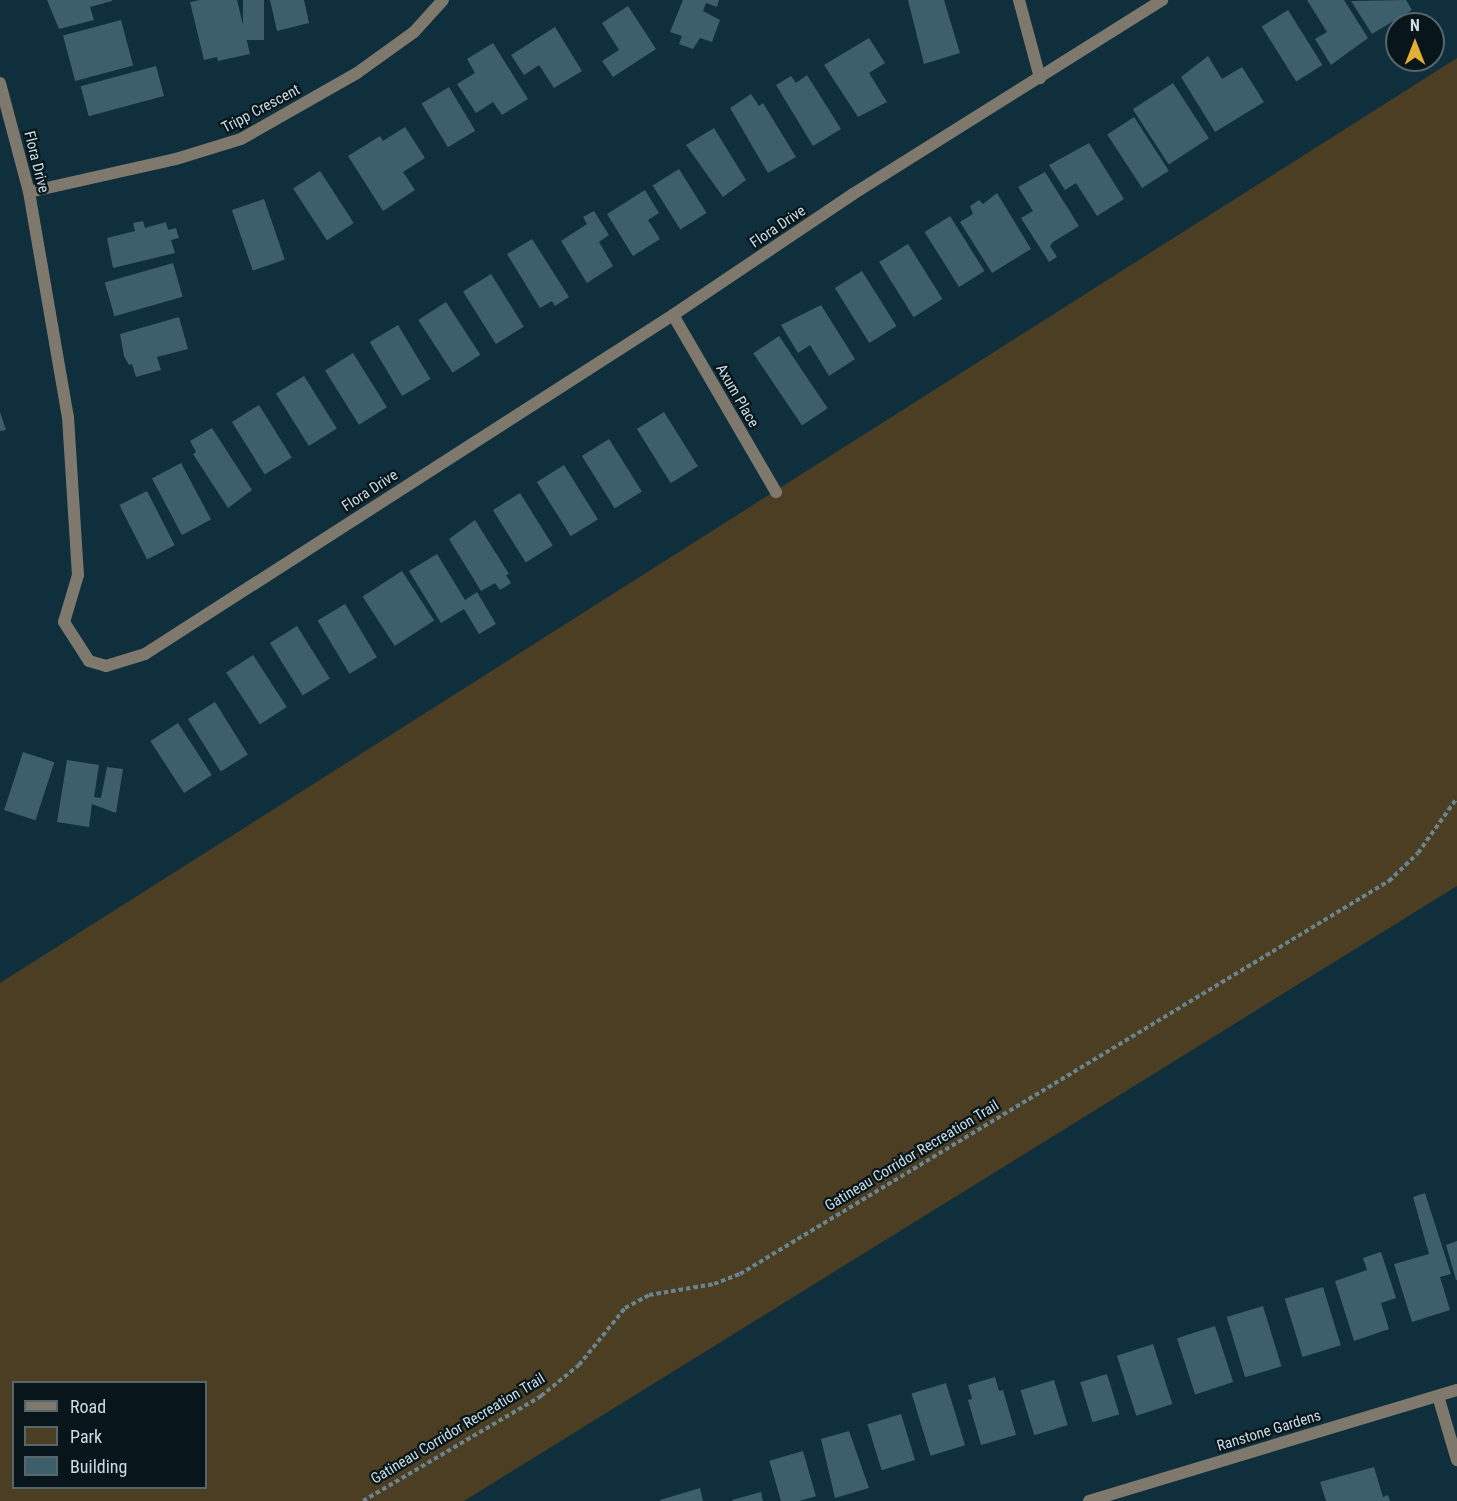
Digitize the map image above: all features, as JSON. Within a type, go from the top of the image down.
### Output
[{"type":"street","name":"Tripp Crescent","points":[[29,192],[176,159],[241,139],[357,73],[414,32],[443,0]]},
{"type":"street","points":[[1019,0],[1040,78]]},
{"type":"street","name":"Flora Drive","points":[[0,83],[29,192],[68,417],[78,575],[64,622],[89,661],[106,666],[145,654],[673,315],[853,194],[1162,0]]},
{"type":"street","name":"Axum Place","points":[[673,315],[776,492]]},
{"type":"street","name":"Ranstone Gardens","points":[[1089,1501],[1457,1390]]},
{"type":"street","points":[[1438,1396],[1457,1460]]},
{"type":"path","name":"Gatineau Corridor Recreation Trail","points":[[363,1501],[541,1396],[579,1365],[625,1308],[649,1295],[714,1284],[740,1274],[1389,881],[1418,853],[1457,798]]},
{"type":"green space","points":[[1457,58],[1457,886],[464,1501],[0,1501],[0,983],[1435,72],[1445,72],[1445,66]]},
{"type":"building","points":[[47,0],[112,1],[90,7],[94,20],[59,29]]},
{"type":"building","points":[[237,0],[250,54],[218,61],[217,57],[204,60],[190,2]]},
{"type":"building","points":[[243,0],[264,0],[264,40],[243,40]]},
{"type":"building","points":[[270,0],[304,0],[309,23],[277,31]]},
{"type":"building","points":[[683,0],[719,0],[717,7],[706,3],[703,11],[720,20],[712,42],[700,38],[693,49],[679,44],[682,36],[670,32]]},
{"type":"building","points":[[908,0],[944,0],[960,53],[924,64]]},
{"type":"building","points":[[1307,0],[1344,0],[1368,38],[1331,65],[1315,39],[1327,32]]},
{"type":"building","points":[[1406,0],[1412,10],[1385,12],[1385,26],[1372,34],[1351,1]]},
{"type":"building","points":[[628,6],[656,49],[613,77],[602,61],[619,50],[602,23]]},
{"type":"building","points":[[1288,10],[1322,65],[1296,82],[1262,26]]},
{"type":"building","points":[[121,20],[133,65],[75,81],[63,36]]},
{"type":"building","points":[[555,27],[582,71],[554,88],[539,65],[524,75],[511,55]]},
{"type":"building","points":[[869,38],[885,63],[869,73],[887,102],[858,117],[824,65]]},
{"type":"building","points":[[493,43],[528,99],[502,115],[493,102],[476,113],[457,84],[475,73],[467,59]]},
{"type":"building","points":[[1208,56],[1222,79],[1242,67],[1264,102],[1215,132],[1181,77]]},
{"type":"building","points":[[156,66],[164,96],[89,116],[81,86]]},
{"type":"building","points":[[807,75],[841,129],[813,146],[776,85],[791,76],[796,83]]},
{"type":"building","points":[[1173,83],[1209,138],[1169,164],[1133,109]]},
{"type":"building","points":[[449,87],[475,131],[448,147],[422,103]]},
{"type":"building","points":[[751,94],[759,106],[763,103],[796,157],[768,173],[730,108]]},
{"type":"building","points":[[1134,117],[1169,171],[1142,188],[1107,134]]},
{"type":"building","points":[[405,127],[425,158],[403,172],[415,190],[383,211],[348,156],[380,136],[383,141]]},
{"type":"building","points":[[714,128],[746,180],[723,197],[686,145]]},
{"type":"building","points":[[1089,143],[1124,199],[1097,216],[1076,183],[1065,190],[1049,165]]},
{"type":"building","points":[[679,169],[707,213],[680,230],[653,185]]},
{"type":"building","points":[[320,171],[354,223],[327,240],[293,188]]},
{"type":"building","points":[[1045,172],[1079,226],[1053,242],[1050,246],[1057,257],[1049,262],[1021,218],[1033,211],[1018,187]]},
{"type":"building","points":[[645,190],[659,213],[648,220],[660,239],[633,256],[607,214]]},
{"type":"building","points":[[997,193],[1031,249],[992,273],[960,222],[973,214],[970,206],[979,200],[983,204]]},
{"type":"building","points":[[264,199],[285,260],[253,271],[232,210]]},
{"type":"building","points":[[594,211],[609,235],[599,242],[613,266],[587,283],[561,241],[587,224],[583,217]]},
{"type":"building","points":[[950,216],[984,271],[959,287],[925,232]]},
{"type":"building","points":[[143,221],[145,228],[166,222],[168,230],[176,228],[179,238],[171,240],[175,253],[113,268],[107,238],[135,231],[133,223]]},
{"type":"building","points":[[532,239],[569,297],[555,306],[552,301],[540,308],[507,254]]},
{"type":"building","points":[[908,244],[942,299],[914,317],[879,262]]},
{"type":"building","points":[[173,263],[183,297],[114,316],[105,283]]},
{"type":"building","points":[[862,271],[896,326],[869,343],[835,288]]},
{"type":"building","points":[[491,274],[524,327],[496,344],[463,291]]},
{"type":"building","points":[[446,302],[480,355],[453,373],[418,320]]},
{"type":"building","points":[[821,305],[855,359],[829,376],[810,345],[798,353],[781,325]]},
{"type":"building","points":[[179,317],[188,349],[157,357],[161,370],[136,377],[132,364],[129,365],[124,356],[120,334]]},
{"type":"building","points":[[398,325],[430,379],[402,396],[370,342]]},
{"type":"building","points":[[779,336],[828,408],[802,425],[753,353]]},
{"type":"building","points":[[353,353],[387,407],[359,425],[325,370]]},
{"type":"building","points":[[304,376],[337,429],[309,446],[276,393]]},
{"type":"building","points":[[259,405],[292,458],[265,475],[232,422]]},
{"type":"building","points":[[0,412],[6,430],[0,431]]},
{"type":"building","points":[[664,412],[698,466],[671,483],[637,429]]},
{"type":"building","points":[[212,428],[252,490],[228,508],[193,454],[196,452],[190,441]]},
{"type":"building","points":[[609,439],[642,492],[615,509],[582,456]]},
{"type":"building","points":[[181,463],[211,520],[182,535],[152,478]]},
{"type":"building","points":[[564,465],[598,519],[571,536],[537,482]]},
{"type":"building","points":[[147,491],[175,545],[147,559],[119,505]]},
{"type":"building","points":[[520,493],[553,546],[526,563],[493,510]]},
{"type":"building","points":[[475,520],[509,574],[506,575],[511,583],[500,590],[495,583],[481,591],[449,539]]},
{"type":"building","points":[[437,554],[465,600],[477,592],[496,624],[479,634],[464,609],[441,623],[409,571]]},
{"type":"building","points":[[402,571],[434,620],[395,646],[363,597]]},
{"type":"building","points":[[345,604],[377,657],[350,674],[318,620]]},
{"type":"building","points":[[297,626],[330,679],[303,696],[270,643]]},
{"type":"building","points":[[253,655],[287,707],[260,724],[226,672]]},
{"type":"building","points":[[215,702],[248,755],[221,772],[188,719]]},
{"type":"building","points":[[178,723],[212,775],[184,793],[150,741]]},
{"type":"building","points":[[23,752],[54,762],[36,820],[4,810]]},
{"type":"building","points":[[67,760],[99,765],[94,797],[101,798],[107,767],[123,769],[116,813],[92,804],[89,827],[57,822]]},
{"type":"building","points":[[1425,1193],[1451,1274],[1440,1277],[1450,1310],[1412,1322],[1394,1264],[1429,1254],[1413,1197]]},
{"type":"building","points":[[1457,1241],[1457,1280],[1456,1280],[1446,1245]]},
{"type":"building","points":[[1381,1252],[1396,1298],[1381,1303],[1389,1329],[1354,1341],[1335,1281],[1367,1270],[1363,1258]]},
{"type":"building","points":[[1323,1287],[1341,1345],[1303,1357],[1285,1299]]},
{"type":"building","points":[[1263,1306],[1281,1366],[1245,1377],[1227,1317]]},
{"type":"building","points":[[1215,1326],[1233,1382],[1195,1394],[1177,1338]]},
{"type":"building","points":[[1153,1344],[1172,1404],[1136,1416],[1117,1356]]},
{"type":"building","points":[[1107,1374],[1119,1414],[1093,1422],[1080,1382]]},
{"type":"building","points":[[995,1377],[999,1391],[1003,1390],[1016,1435],[981,1445],[968,1400],[972,1399],[968,1385]]},
{"type":"building","points":[[1054,1380],[1068,1425],[1034,1435],[1021,1390]]},
{"type":"building","points":[[946,1383],[965,1445],[931,1456],[912,1394]]},
{"type":"building","points":[[901,1414],[915,1460],[882,1470],[868,1424]]},
{"type":"building","points":[[849,1431],[869,1488],[835,1498],[821,1439]]},
{"type":"building","points":[[803,1451],[816,1496],[799,1501],[781,1501],[769,1461]]},
{"type":"building","points":[[1374,1467],[1383,1497],[1388,1495],[1390,1501],[1326,1501],[1320,1482]]},
{"type":"building","points":[[700,1488],[703,1501],[660,1501],[660,1500]]},
{"type":"building","points":[[761,1492],[763,1501],[732,1501],[732,1500]]}]
